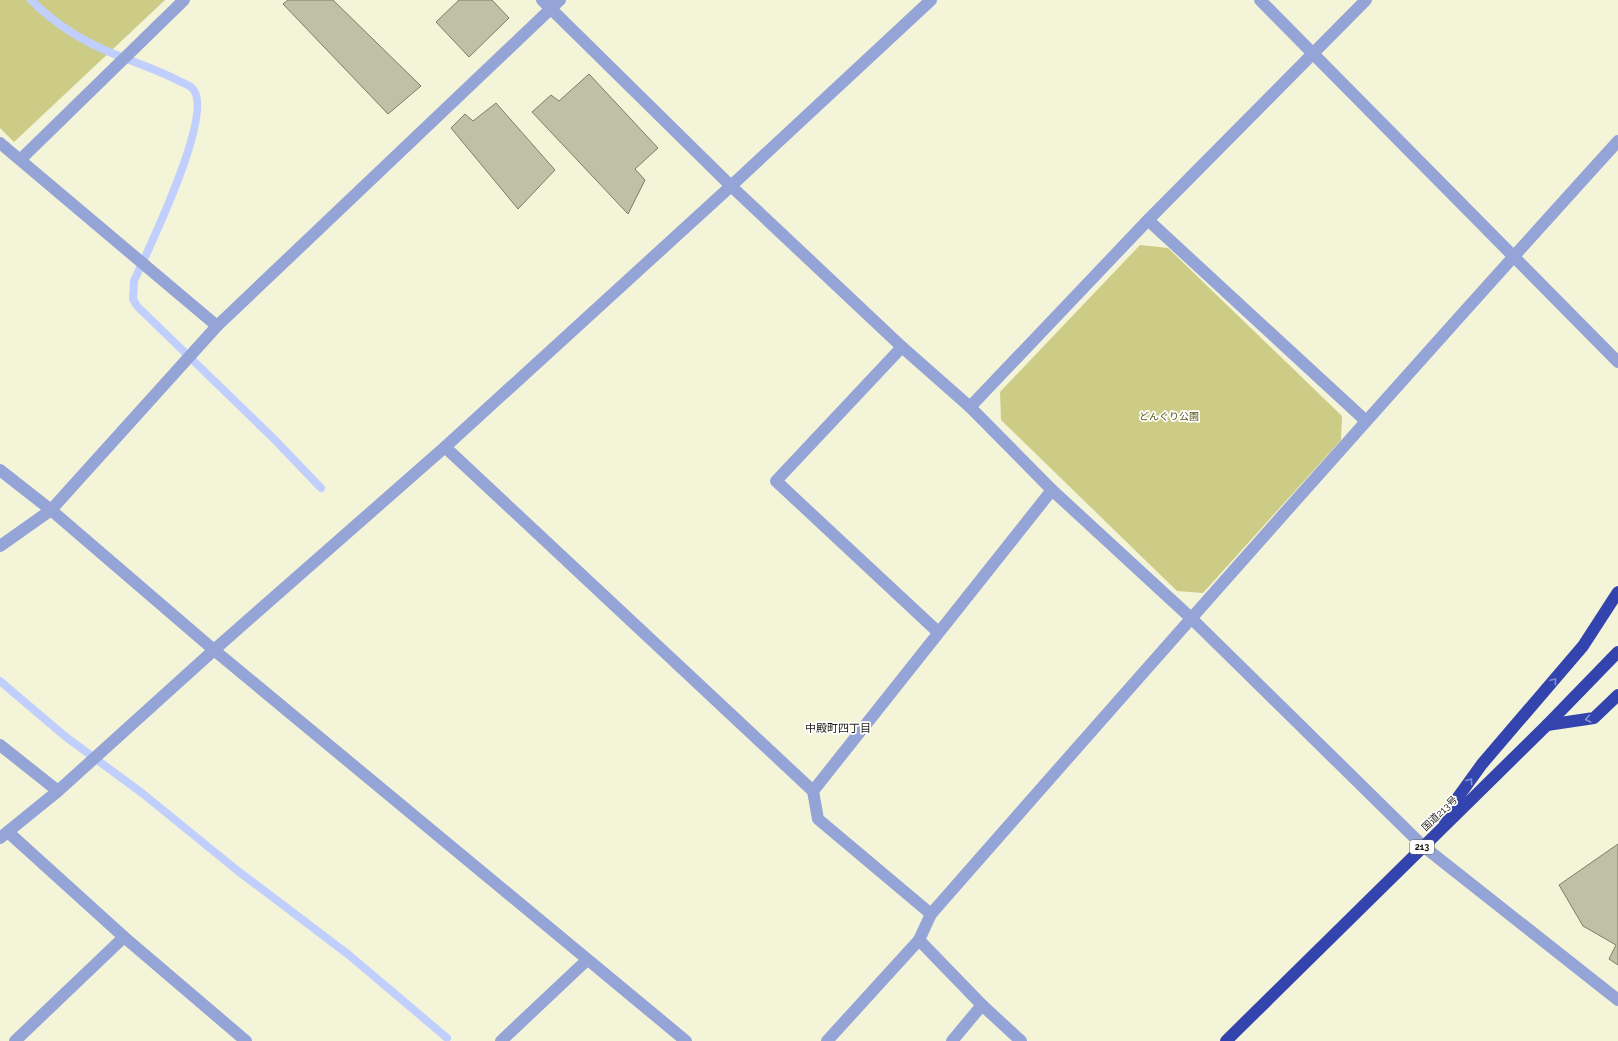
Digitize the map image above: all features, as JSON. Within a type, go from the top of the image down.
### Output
[{"type":"highway","points":[[1423,846],[1482,764],[1583,646],[1618,592]]},
{"type":"highway","name":"国道213号","points":[[1226,1041],[1547,725],[1618,652]]},
{"type":"highway","points":[[1547,725],[1594,718],[1618,695]]},
{"type":"street","points":[[21,159],[184,0]]},
{"type":"street","points":[[542,0],[731,186],[902,346],[970,407],[1052,490],[1191,618],[1423,846],[1618,1000]]},
{"type":"street","points":[[0,546],[51,510],[217,326],[560,0]]},
{"type":"street","points":[[246,1041],[4,835],[58,791],[214,650],[445,447],[731,186],[931,0]]},
{"type":"street","points":[[1260,0],[1618,362]]},
{"type":"street","points":[[970,407],[1148,220],[1366,0]]},
{"type":"street","points":[[827,1041],[919,940],[931,914],[1191,618],[1618,141]]},
{"type":"street","points":[[0,143],[21,159],[217,326]]},
{"type":"street","points":[[1148,220],[1366,421]]},
{"type":"street","points":[[902,346],[776,481],[938,632]]},
{"type":"street","points":[[445,447],[813,791],[818,819],[931,914]]},
{"type":"street","points":[[0,470],[51,510],[214,650],[686,1041]]},
{"type":"street","points":[[813,791],[1052,490]]},
{"type":"street","points":[[0,745],[58,791]]},
{"type":"street","points":[[14,1041],[124,937]]},
{"type":"street","points":[[919,940],[982,1005],[1022,1041]]},
{"type":"street","points":[[501,1041],[587,960]]},
{"type":"street","points":[[952,1041],[982,1005]]},
{"type":"green space","points":[[0,0],[165,0],[14,142],[0,128]]},
{"type":"green space","name":"どんぐり公園","points":[[1140,245],[1168,248],[1342,416],[1341,440],[1203,593],[1177,591],[1001,420],[1000,392]]},
{"type":"building","points":[[288,0],[333,0],[421,86],[388,114],[283,4]]},
{"type":"building","points":[[459,0],[492,0],[509,18],[469,57],[436,22]]},
{"type":"building","points":[[589,74],[658,148],[635,169],[645,180],[628,214],[532,112],[551,95],[559,101]]},
{"type":"building","points":[[496,103],[555,170],[518,209],[451,128],[465,114],[473,121]]},
{"type":"building","points":[[1618,844],[1618,965],[1609,959],[1616,945],[1583,926],[1559,885]]},
{"type":"waterway","points":[[31,0],[59,24],[92,44],[163,73],[192,88],[197,101],[195,123],[188,151],[165,213],[134,281],[133,299],[137,306],[274,439],[321,488]]},
{"type":"waterway","points":[[0,681],[66,737],[142,793],[238,871],[349,955],[447,1038]]},
{"type":"district","name":"中殿町四丁目","points":[[838,728]]}]
